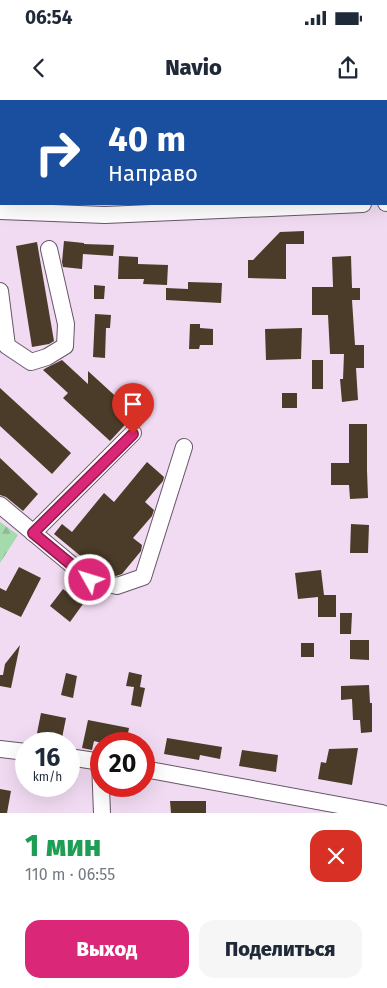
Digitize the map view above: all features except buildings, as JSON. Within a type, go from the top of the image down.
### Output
[{"type":"street","points":[[0,211],[311,205]]},
{"type":"street","points":[[1,302],[2,330],[7,346],[31,362],[46,357],[65,346],[66,324],[49,249]]},
{"type":"street","points":[[33,533],[133,434]]},
{"type":"street","points":[[0,505],[90,580],[117,586],[143,577],[184,447]]},
{"type":"street","points":[[0,749],[15,751]]},
{"type":"street","points":[[155,771],[382,813]]},
{"type":"street","points":[[102,797],[102,813]]},
{"type":"green space","points":[[0,522],[18,535],[0,563]]},
{"type":"route","points":[[90,580],[33,533],[133,434]]}]
